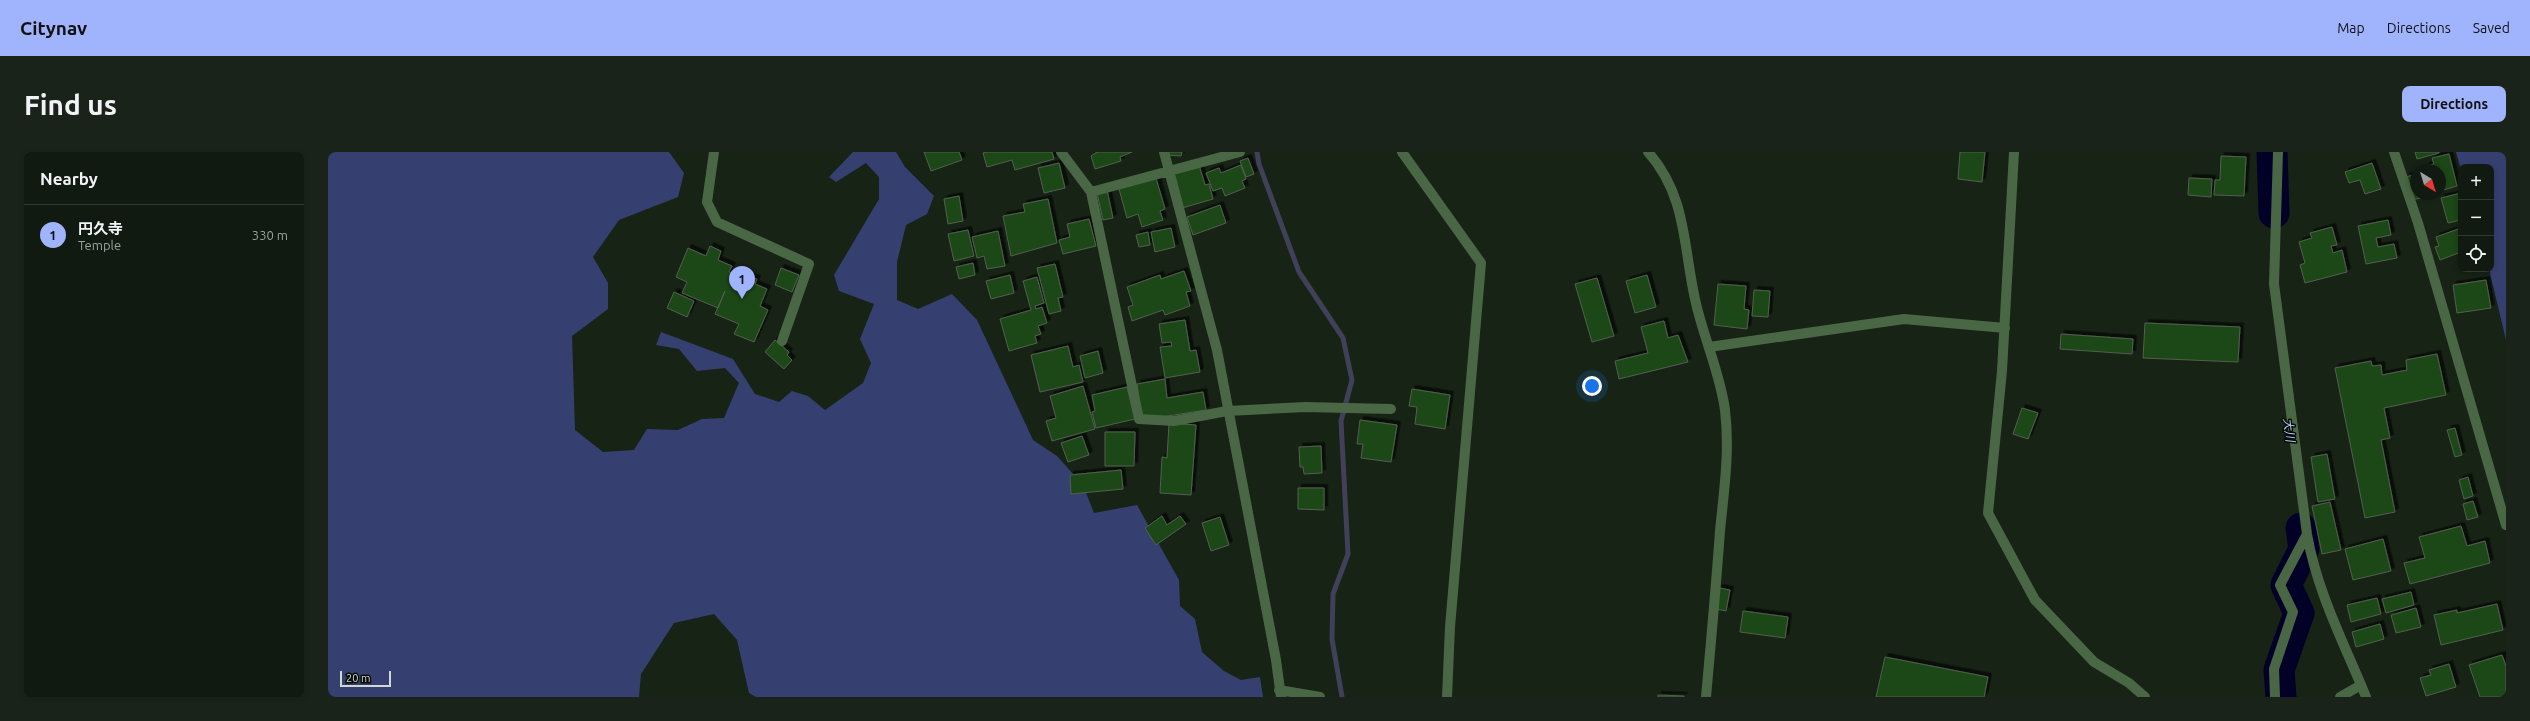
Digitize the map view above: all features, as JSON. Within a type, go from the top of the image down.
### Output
[{"type":"street","points":[[714,152],[707,202],[717,222],[809,264],[782,341]]},
{"type":"street","points":[[1061,152],[1091,192],[1139,419],[1174,421],[1228,412],[1305,407],[1391,409]]},
{"type":"street","points":[[1164,152],[1217,350],[1276,660],[1280,693],[1320,697]]},
{"type":"street","points":[[1091,192],[1169,173],[1240,152]]},
{"type":"street","points":[[1402,152],[1481,263],[1450,627],[1447,697]]},
{"type":"street","points":[[1648,152],[1658,163],[1676,197],[1687,244],[1695,299],[1725,409],[1728,459],[1706,697]]},
{"type":"street","points":[[2014,152],[2005,328],[1988,513],[2035,600],[2094,662],[2129,682],[2145,697]]},
{"type":"street","points":[[2278,152],[2274,284],[2307,534],[2312,564],[2333,622],[2366,697]]},
{"type":"street","points":[[2394,152],[2418,223],[2506,525]]},
{"type":"street","points":[[1709,348],[1904,319],[2005,328]]},
{"type":"street","points":[[2275,697],[2274,668],[2293,612],[2280,585],[2307,534]]},
{"type":"street","points":[[2340,697],[2361,685]]},
{"type":"shaded area","points":[[328,152],[669,152],[684,173],[678,197],[619,220],[593,257],[608,283],[608,309],[572,336],[575,430],[603,452],[634,450],[647,429],[678,430],[702,419],[724,418],[739,383],[725,368],[697,371],[679,349],[656,345],[661,332],[733,359],[755,394],[779,402],[792,391],[808,396],[825,410],[863,383],[871,363],[860,339],[874,304],[839,291],[834,275],[879,199],[879,177],[866,163],[836,182],[829,177],[853,152],[896,152],[905,167],[934,196],[927,214],[906,225],[897,262],[897,300],[918,309],[952,294],[977,320],[1033,440],[1057,456],[1083,485],[1094,513],[1137,505],[1179,580],[1180,606],[1195,619],[1202,652],[1224,671],[1241,680],[1260,677],[1263,697],[756,697],[749,693],[737,640],[714,614],[674,623],[641,674],[639,697],[328,697]]},
{"type":"shaded area","points":[[2456,152],[2506,152],[2506,340],[2490,272],[2494,272],[2494,164],[2459,164]]},
{"type":"building","points":[[924,152],[959,152],[962,160],[931,171]]},
{"type":"building","points":[[1052,152],[1054,159],[1015,170],[1012,160],[987,167],[983,153]]},
{"type":"building","points":[[1097,152],[1132,152],[1120,157],[1121,161],[1095,169],[1091,156]]},
{"type":"building","points":[[1166,152],[1182,152],[1181,156],[1166,155]]},
{"type":"building","points":[[1960,152],[1985,152],[1982,182],[1958,179]]},
{"type":"building","points":[[2415,152],[2439,152],[2439,153],[2417,159]]},
{"type":"building","points":[[2449,154],[2457,186],[2446,189],[2446,164],[2434,164],[2432,158]]},
{"type":"building","points":[[2221,156],[2246,157],[2244,196],[2214,195],[2215,180],[2220,180]]},
{"type":"building","points":[[1248,158],[1254,174],[1246,177],[1240,161]]},
{"type":"building","points":[[1059,163],[1065,188],[1044,193],[1038,168]]},
{"type":"building","points":[[2372,163],[2381,189],[2365,194],[2360,180],[2349,183],[2345,172]]},
{"type":"building","points":[[1199,165],[1205,185],[1209,184],[1213,199],[1182,208],[1171,173]]},
{"type":"building","points":[[1241,165],[1246,179],[1242,181],[1245,188],[1225,196],[1222,188],[1213,191],[1206,173],[1219,168],[1221,173]]},
{"type":"building","points":[[2410,176],[2410,192],[2406,177]]},
{"type":"building","points":[[1156,178],[1165,209],[1160,211],[1163,220],[1142,227],[1138,214],[1127,218],[1119,189]]},
{"type":"building","points":[[2189,178],[2212,179],[2211,197],[2188,195]]},
{"type":"building","points":[[1107,190],[1113,218],[1103,220],[1097,193]]},
{"type":"building","points":[[2458,194],[2458,221],[2448,223],[2442,200],[2446,200],[2446,197]]},
{"type":"building","points":[[959,196],[963,221],[948,224],[944,199]]},
{"type":"building","points":[[1048,199],[1057,243],[1011,256],[1003,216],[1025,212],[1023,204]]},
{"type":"building","points":[[1220,205],[1226,223],[1193,235],[1187,217]]},
{"type":"building","points":[[1089,219],[1096,246],[1063,254],[1059,240],[1070,237],[1067,224]]},
{"type":"building","points":[[2388,220],[2391,235],[2376,238],[2378,247],[2394,244],[2397,258],[2366,264],[2358,226]]},
{"type":"building","points":[[2332,227],[2337,245],[2331,246],[2333,253],[2342,250],[2347,272],[2305,283],[2300,265],[2305,263],[2299,242],[2312,238],[2310,233]]},
{"type":"building","points":[[1171,228],[1175,247],[1155,252],[1151,232]]},
{"type":"building","points":[[2458,229],[2458,253],[2440,260],[2435,247],[2439,246],[2436,237]]},
{"type":"building","points":[[968,230],[974,256],[954,261],[948,234]]},
{"type":"building","points":[[998,231],[1005,266],[987,269],[984,256],[977,258],[972,237]]},
{"type":"building","points":[[1148,232],[1150,245],[1139,247],[1136,235]]},
{"type":"building","points":[[710,246],[721,251],[718,260],[732,266],[729,272],[746,280],[748,276],[757,279],[755,284],[767,289],[760,306],[768,310],[754,342],[734,334],[739,324],[715,314],[718,308],[682,293],[687,282],[676,277],[688,248],[706,256]]},
{"type":"building","points":[[973,263],[975,275],[959,279],[956,267]]},
{"type":"building","points":[[1055,264],[1063,297],[1058,298],[1061,311],[1049,314],[1037,268]]},
{"type":"building","points":[[781,268],[799,275],[792,292],[775,285]]},
{"type":"building","points":[[1184,271],[1191,291],[1186,292],[1190,306],[1165,315],[1163,310],[1132,321],[1128,307],[1133,305],[1127,287],[1160,275],[1161,279]]},
{"type":"building","points":[[1010,275],[1014,293],[991,299],[986,281]]},
{"type":"building","points":[[1647,275],[1656,307],[1635,313],[1626,281]]},
{"type":"building","points":[[1037,277],[1044,303],[1035,306],[1036,309],[1042,307],[1047,323],[1038,326],[1041,334],[1035,336],[1037,343],[1009,351],[1000,319],[1031,310],[1023,281]]},
{"type":"building","points":[[1597,278],[1614,336],[1592,342],[1575,284]]},
{"type":"building","points":[[2486,280],[2491,308],[2457,313],[2453,285]]},
{"type":"building","points":[[1718,284],[1746,286],[1744,309],[1749,310],[1747,329],[1714,325]]},
{"type":"building","points":[[1754,290],[1770,291],[1768,317],[1752,316]]},
{"type":"building","points":[[674,292],[694,301],[687,317],[667,308]]},
{"type":"building","points":[[1185,320],[1190,351],[1196,350],[1200,372],[1165,378],[1160,347],[1172,346],[1171,342],[1162,343],[1159,324]]},
{"type":"building","points":[[1664,321],[1668,338],[1678,335],[1688,362],[1619,379],[1615,361],[1648,353],[1641,327]]},
{"type":"building","points":[[2145,323],[2240,327],[2238,362],[2143,358]]},
{"type":"building","points":[[2061,334],[2133,339],[2132,354],[2060,349]]},
{"type":"building","points":[[775,340],[789,352],[787,355],[792,360],[784,369],[765,352]]},
{"type":"building","points":[[1068,346],[1073,367],[1079,365],[1083,382],[1040,392],[1031,355]]},
{"type":"building","points":[[1098,351],[1103,373],[1085,378],[1080,356]]},
{"type":"building","points":[[2437,354],[2446,395],[2384,408],[2390,438],[2381,440],[2395,512],[2365,518],[2335,368],[2371,361],[2372,366],[2381,365],[2382,375],[2407,370],[2406,360]]},
{"type":"building","points":[[1165,379],[1167,398],[1203,392],[1206,410],[1142,420],[1137,384]]},
{"type":"building","points":[[1083,386],[1095,429],[1052,441],[1046,421],[1056,418],[1050,396]]},
{"type":"building","points":[[1127,387],[1135,419],[1096,428],[1092,412],[1095,411],[1092,395]]},
{"type":"building","points":[[1412,389],[1450,395],[1445,429],[1415,424],[1417,407],[1409,406]]},
{"type":"building","points":[[2022,408],[2038,413],[2028,439],[2013,434]]},
{"type":"building","points":[[1360,420],[1397,425],[1391,462],[1361,458],[1363,444],[1357,444]]},
{"type":"building","points":[[1169,423],[1196,425],[1191,495],[1160,493],[1162,457],[1167,458]]},
{"type":"building","points":[[2455,428],[2462,455],[2455,457],[2447,430]]},
{"type":"building","points":[[1105,432],[1135,432],[1134,466],[1105,466]]},
{"type":"building","points":[[1082,436],[1089,455],[1068,462],[1061,443]]},
{"type":"building","points":[[1321,446],[1322,473],[1304,474],[1303,467],[1300,467],[1299,447]]},
{"type":"building","points":[[2327,454],[2335,499],[2318,502],[2311,457]]},
{"type":"building","points":[[1121,470],[1123,489],[1071,494],[1070,475]]},
{"type":"building","points":[[2468,477],[2473,496],[2464,499],[2459,480]]},
{"type":"building","points":[[1298,488],[1324,488],[1324,510],[1298,509]]},
{"type":"building","points":[[2473,501],[2478,517],[2467,520],[2463,504]]},
{"type":"building","points":[[2330,502],[2341,550],[2322,554],[2312,506]]},
{"type":"building","points":[[1162,516],[1167,525],[1180,516],[1186,524],[1156,545],[1145,528]]},
{"type":"building","points":[[1220,517],[1229,545],[1211,551],[1202,523]]},
{"type":"building","points":[[2461,526],[2467,546],[2485,541],[2490,563],[2410,584],[2404,563],[2425,558],[2419,537]]},
{"type":"building","points":[[2383,539],[2391,571],[2353,580],[2345,549]]},
{"type":"building","points":[[1719,588],[1730,590],[1726,611],[1716,609]]},
{"type":"building","points":[[2411,592],[2414,605],[2386,613],[2382,599]]},
{"type":"building","points":[[2377,598],[2381,614],[2351,622],[2347,605]]},
{"type":"building","points":[[2497,604],[2503,630],[2441,645],[2434,615],[2457,610],[2457,613]]},
{"type":"building","points":[[2416,608],[2421,627],[2396,633],[2391,615]]},
{"type":"building","points":[[1743,611],[1788,617],[1785,638],[1740,632]]},
{"type":"building","points":[[2380,624],[2384,639],[2356,647],[2352,632]]},
{"type":"building","points":[[2502,655],[2506,666],[2506,697],[2480,697],[2469,665]]},
{"type":"building","points":[[1885,657],[1988,677],[1984,697],[1876,697]]},
{"type":"building","points":[[2449,664],[2456,687],[2426,696],[2420,678],[2431,675],[2429,670]]},
{"type":"building","points":[[1658,695],[1684,696],[1684,697],[1658,697]]},
{"type":"waterway","points":[[1257,152],[1259,164],[1299,272],[1343,338],[1352,380],[1341,421],[1348,554],[1333,594],[1332,639],[1342,697]]},
{"type":"waterway","name":"大川","points":[[2272,152],[2274,213]]},
{"type":"waterway","name":"大川","points":[[2281,697],[2279,670],[2299,613],[2286,585],[2304,549],[2301,528]]},
{"type":"place","name":"円久寺","points":[[742,299]]}]
